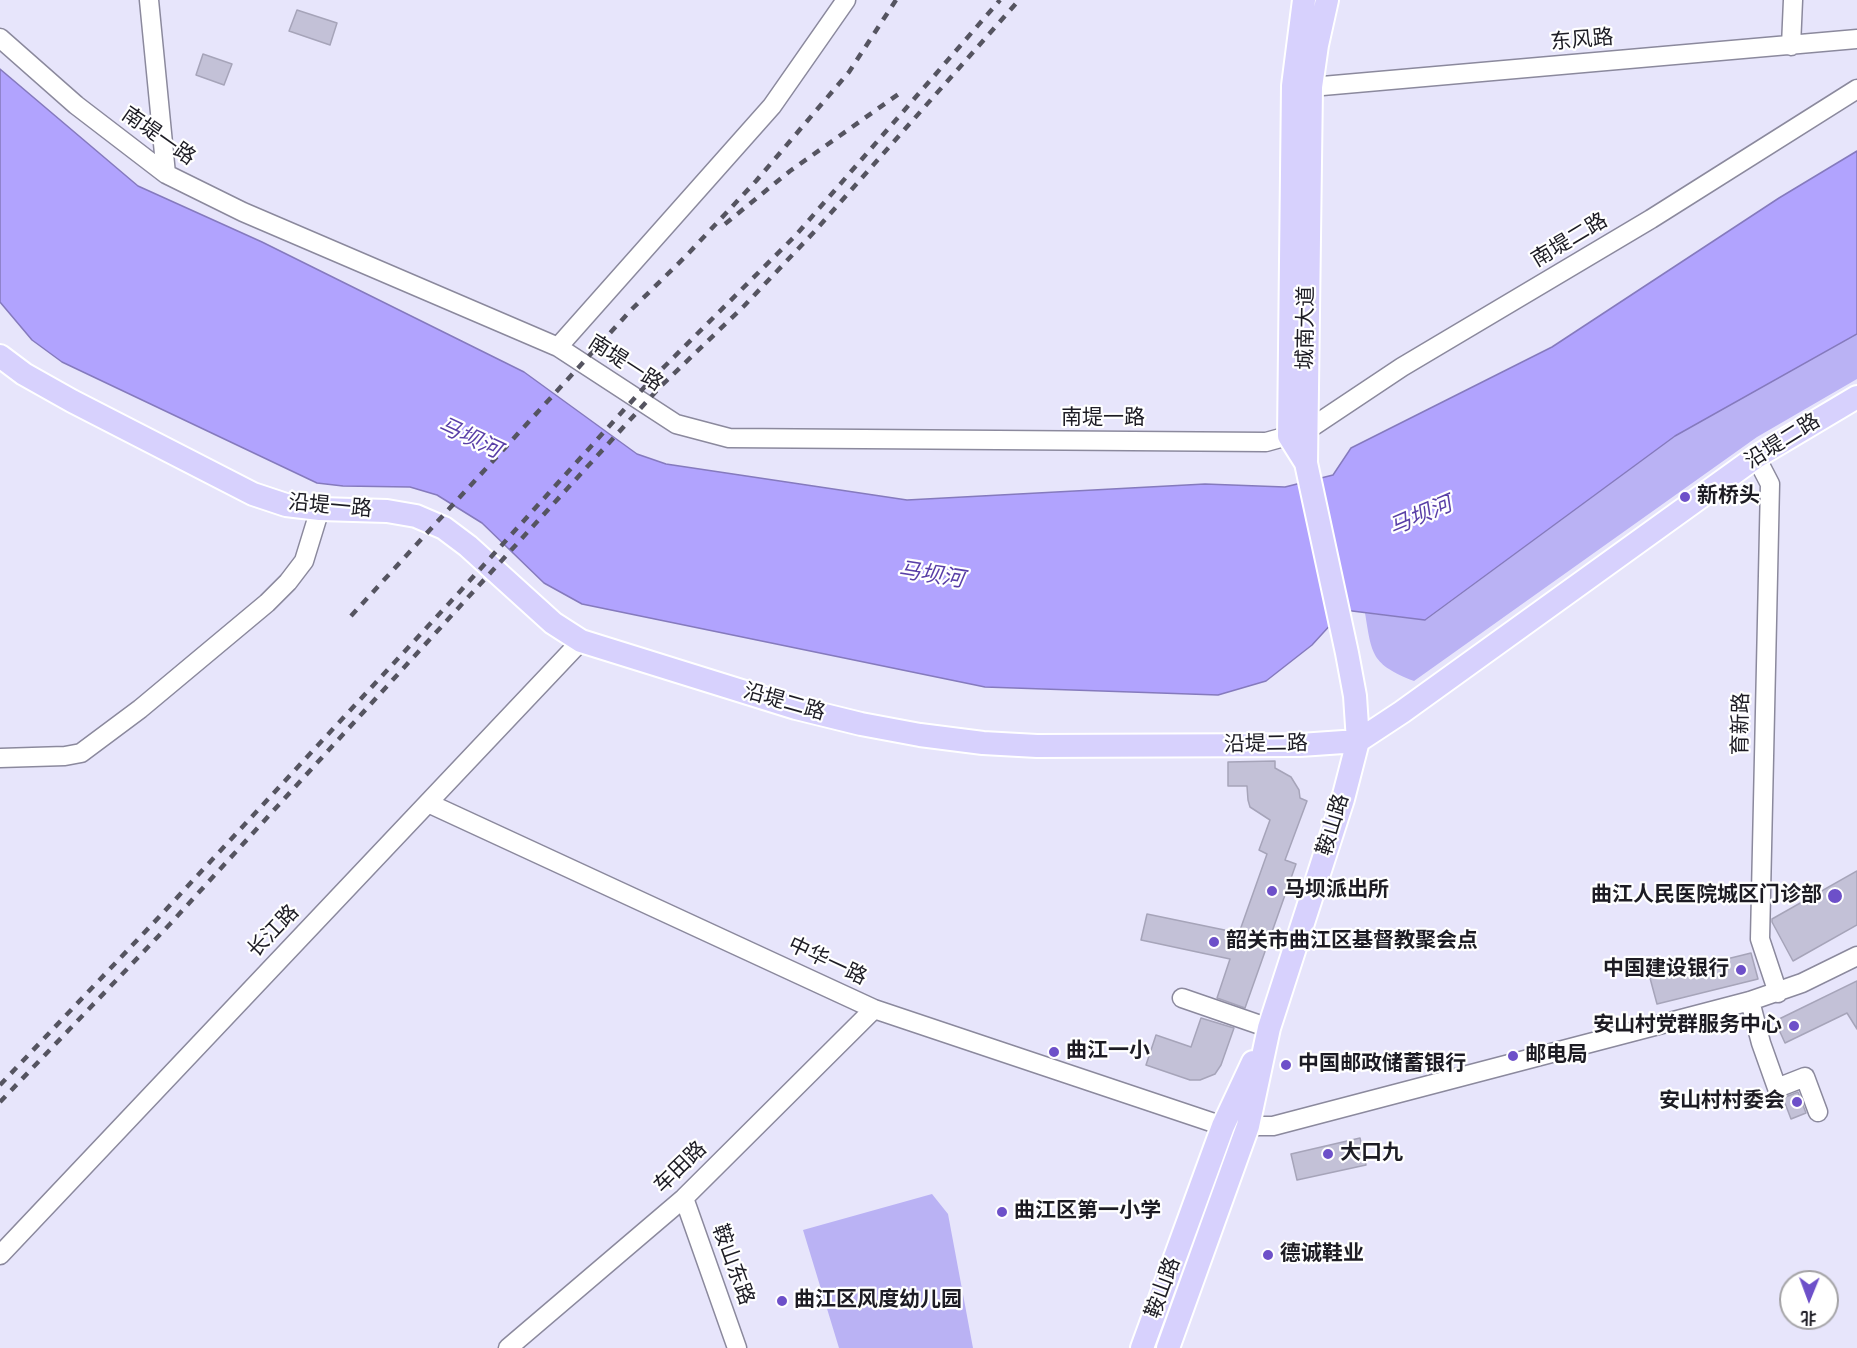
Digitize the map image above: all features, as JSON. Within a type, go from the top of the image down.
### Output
[{"type":"main road","points":[[1297,434],[1293,86],[1304,0]]},
{"type":"main road","name":"城南大道","points":[[1327,0],[1311,87],[1297,434],[1306,463],[1347,653]]},
{"type":"main road","name":"沿堤一路","points":[[0,356],[24,374],[72,401],[253,494],[286,505],[416,516],[444,528],[468,546],[553,623],[581,641]]},
{"type":"main road","name":"沿堤二路","points":[[581,641],[796,708],[861,724],[941,737],[1037,746],[1300,745],[1358,741],[1402,712],[1756,457],[1857,397]]},
{"type":"main road","name":"鞍山路","points":[[1168,1348],[1248,1126],[1269,1028],[1343,799],[1358,741],[1355,696],[1347,653]]},
{"type":"main road","name":"鞍山路","points":[[1142,1348],[1222,1126],[1269,1028]]},
{"type":"street","points":[[149,0],[166,174]]},
{"type":"street","points":[[558,347],[772,106],[846,0]]},
{"type":"street","points":[[1791,46],[1793,0]]},
{"type":"street","name":"南堤一路","points":[[0,38],[76,105],[166,174],[243,212],[558,347],[676,424],[729,438],[1266,442],[1297,434]]},
{"type":"street","name":"东风路","points":[[1311,87],[1857,39]]},
{"type":"street","name":"南堤二路","points":[[1297,434],[1402,367],[1651,219],[1857,89]]},
{"type":"street","name":"育新路","points":[[1756,457],[1770,484],[1760,939],[1778,993]]},
{"type":"street","points":[[0,758],[65,756],[81,753],[140,709],[267,603],[288,582],[304,561],[320,509]]},
{"type":"street","name":"长江路","points":[[0,1255],[581,641]]},
{"type":"street","name":"中华一路","points":[[428,802],[874,1009],[1222,1126],[1273,1126],[1750,1001],[1778,993],[1857,956]]},
{"type":"street","points":[[1182,998],[1269,1028]]},
{"type":"street","points":[[1750,1001],[1761,1043],[1777,1088],[1805,1077],[1818,1112]]},
{"type":"street","name":"车田路","points":[[508,1348],[684,1198],[874,1009]]},
{"type":"street","name":"鞍山东路","points":[[684,1198],[737,1348]]},
{"type":"shaded area","points":[[1857,334],[1857,379],[1757,437],[1414,681],[1389,669],[1376,656],[1372,648],[1365,613],[1426,620],[1675,436]]},
{"type":"shaded area","points":[[932,1194],[948,1214],[973,1348],[839,1348],[803,1230]]},
{"type":"water","name":"马坝河","points":[[0,69],[138,186],[262,242],[524,372],[637,454],[666,464],[907,500],[1205,484],[1285,487],[1333,475],[1351,448],[1552,347],[1779,198],[1857,151],[1857,334],[1675,436],[1425,620],[1344,610],[1312,645],[1266,681],[1218,695],[985,687],[582,604],[544,583],[482,523],[437,495],[410,487],[343,486],[317,483],[62,362],[32,340],[0,302]]},
{"type":"building","points":[[297,10],[337,23],[330,45],[289,31]]},
{"type":"building","points":[[203,54],[232,64],[224,85],[196,75]]},
{"type":"building","points":[[1275,761],[1275,768],[1291,777],[1299,790],[1300,798],[1307,801],[1285,860],[1296,864],[1245,1008],[1217,998],[1230,959],[1141,940],[1147,914],[1239,933],[1267,854],[1259,850],[1270,820],[1250,807],[1247,786],[1228,786],[1228,762]]},
{"type":"building","name":"曲江人民医院城区门诊部","points":[[1857,871],[1857,925],[1793,961],[1772,919]]},
{"type":"building","points":[[1751,953],[1758,979],[1657,1004],[1650,978]]},
{"type":"building","points":[[1857,981],[1857,1029],[1847,1013],[1785,1043],[1775,1021]]},
{"type":"building","points":[[1201,1018],[1234,1028],[1221,1065],[1215,1074],[1200,1080],[1190,1080],[1146,1065],[1156,1035],[1191,1047]]},
{"type":"building","points":[[1798,1092],[1806,1113],[1791,1119],[1783,1098]]},
{"type":"building","points":[[1360,1138],[1366,1165],[1297,1180],[1291,1154]]},
{"type":"railway","points":[[351,616],[632,309],[686,256],[756,181],[849,72],[896,0]]},
{"type":"railway","points":[[0,1085],[454,598],[650,381],[796,235],[1000,0]]},
{"type":"railway","points":[[0,1102],[170,924],[660,387],[744,306],[815,231],[1019,0]]},
{"type":"railway","points":[[725,224],[790,171],[900,93]]},
{"type":"place","name":"新桥头","points":[[1685,497]]},
{"type":"place","name":"马坝派出所","points":[[1272,891]]},
{"type":"place","name":"曲江人民医院城区门诊部","points":[[1835,896]]},
{"type":"place","name":"韶关市曲江区基督教聚会点","points":[[1214,942]]},
{"type":"place","name":"中国建设银行","points":[[1741,970]]},
{"type":"place","name":"安山村党群服务中心","points":[[1794,1026]]},
{"type":"place","name":"曲江一小","points":[[1054,1052]]},
{"type":"place","name":"邮电局","points":[[1513,1056]]},
{"type":"place","name":"中国邮政储蓄银行","points":[[1286,1065]]},
{"type":"place","name":"安山村村委会","points":[[1797,1102]]},
{"type":"place","name":"大口九","points":[[1328,1154]]},
{"type":"place","name":"曲江区第一小学","points":[[1002,1212]]},
{"type":"place","name":"德诚鞋业","points":[[1268,1255]]},
{"type":"place","name":"曲江区风度幼儿园","points":[[782,1301]]}]
